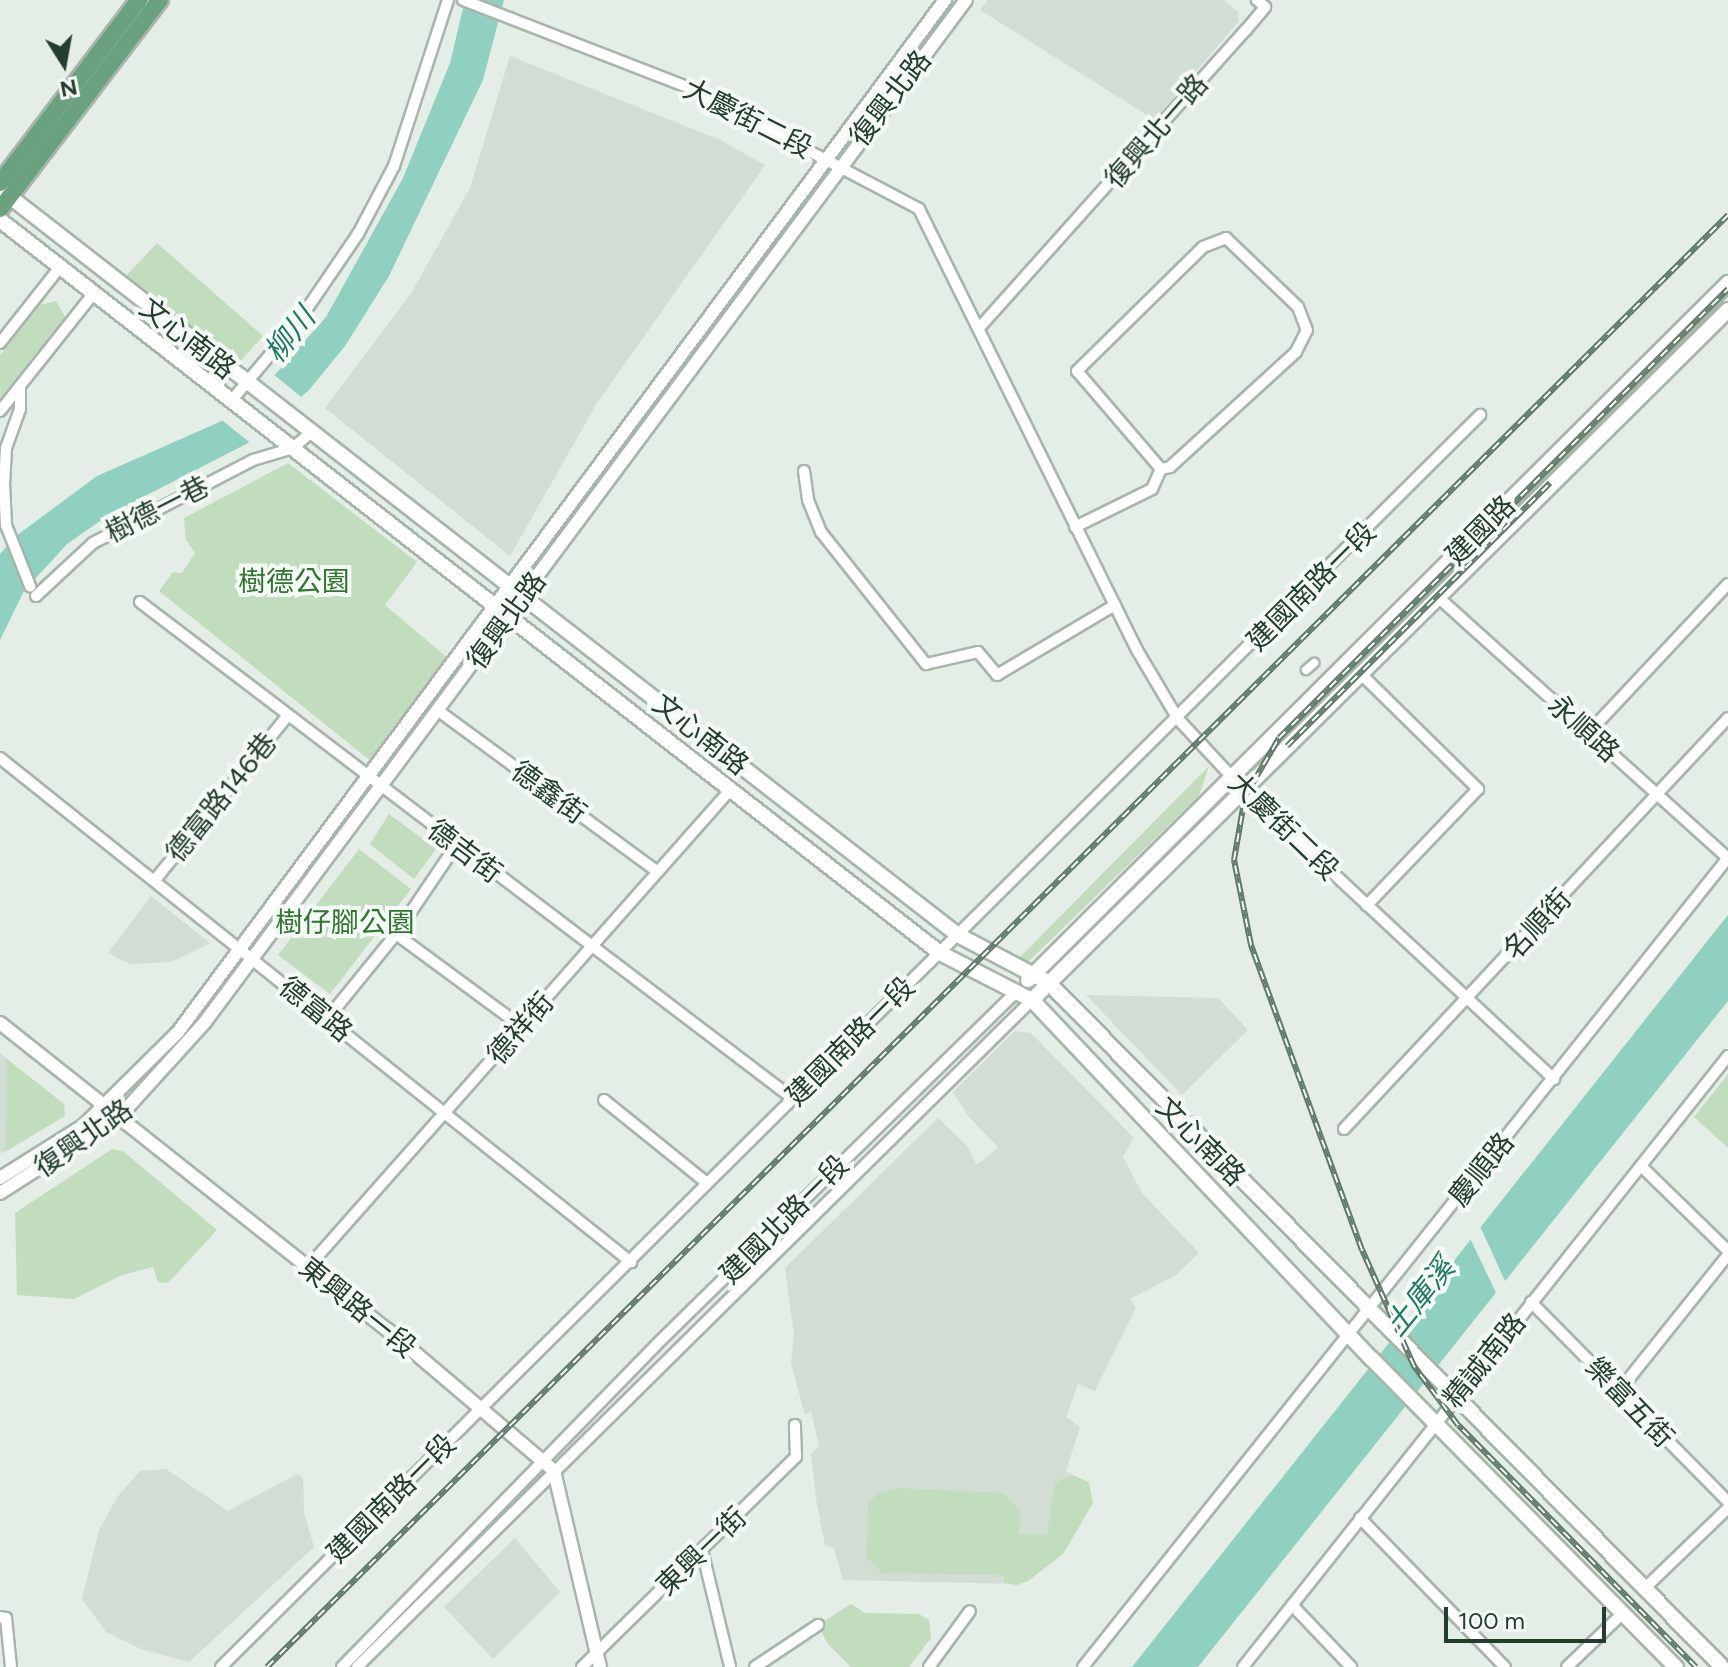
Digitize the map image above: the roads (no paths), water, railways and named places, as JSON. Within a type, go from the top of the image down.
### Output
[{"type":"main road","points":[[2,195],[139,0]]},
{"type":"main road","points":[[2,195],[160,0]]},
{"type":"main road","name":"文心南路","points":[[2,195],[958,935],[1049,983],[1454,1396]]},
{"type":"main road","name":"文心南路","points":[[0,220],[940,953],[1032,1000],[1434,1422]]},
{"type":"main road","name":"建國路","points":[[1232,777],[1728,283]]},
{"type":"main road","name":"建國路","points":[[1244,790],[1728,310]]},
{"type":"main road","name":"建國北路一段","points":[[1016,992],[1232,777]]},
{"type":"main road","name":"建國北路一段","points":[[1032,1000],[1244,790]]},
{"type":"main road","points":[[1454,1396],[1722,1667]]},
{"type":"main road","points":[[1434,1422],[1676,1667]]},
{"type":"street","points":[[235,403],[331,280],[377,199],[431,65],[448,0]]},
{"type":"street","name":"大慶街二段","points":[[463,0],[687,87],[833,161],[919,209],[980,327],[1075,527],[1178,719],[1244,790],[1554,1079]]},
{"type":"street","name":"復興北路","points":[[0,1193],[119,1117],[163,1072],[255,958],[440,712],[516,591],[833,161],[945,0]]},
{"type":"street","name":"復興北路","points":[[833,161],[966,0]]},
{"type":"street","name":"復興北一路","points":[[980,327],[1047,255],[1261,3]]},
{"type":"street","points":[[1226,238],[1298,307],[1307,330],[1296,352],[1170,467],[1161,469],[1077,371],[1203,247],[1226,238]]},
{"type":"street","points":[[0,343],[60,267]]},
{"type":"street","points":[[0,411],[94,293]]},
{"type":"street","points":[[5,531],[5,456],[20,409],[20,386]]},
{"type":"street","name":"建國南路一段","points":[[221,1667],[1178,719],[1480,415]]},
{"type":"street","points":[[293,448],[309,434]]},
{"type":"street","name":"樹德一巷","points":[[5,531],[33,591],[93,543],[253,460],[293,448]]},
{"type":"street","points":[[1075,527],[1152,489],[1161,469]]},
{"type":"street","points":[[804,471],[808,500],[821,532],[926,664],[978,652],[997,675],[1115,605]]},
{"type":"street","points":[[1589,732],[1728,584]]},
{"type":"street","name":"永順路","points":[[1439,598],[1728,858]]},
{"type":"street","name":"德吉街","points":[[140,602],[792,1098]]},
{"type":"street","name":"復興北路","points":[[0,1178],[106,1107],[178,1032],[370,778],[501,613]]},
{"type":"street","points":[[1306,670],[1314,663]]},
{"type":"street","points":[[1362,675],[1478,789],[1367,905]]},
{"type":"street","name":"德鑫街","points":[[440,712],[658,872]]},
{"type":"street","name":"德富路146巷","points":[[155,880],[288,715]]},
{"type":"street","name":"名順街","points":[[1344,1129],[1728,718]]},
{"type":"street","name":"德富路","points":[[0,758],[255,958],[631,1262]]},
{"type":"street","name":"德祥街","points":[[308,1267],[731,789]]},
{"type":"street","points":[[327,1019],[396,934],[457,844]]},
{"type":"street","name":"慶順路","points":[[1083,1667],[1351,1336],[1728,858]]},
{"type":"street","points":[[396,934],[521,1026]]},
{"type":"street","name":"建國北路一段","points":[[342,1667],[542,1460],[1016,992]]},
{"type":"street","name":"建國北路一段","points":[[357,1667],[1032,1000]]},
{"type":"street","name":"東興路一段","points":[[0,1023],[308,1267],[554,1471]]},
{"type":"street","name":"精誠南路","points":[[1243,1667],[1454,1396],[1728,1056]]},
{"type":"street","points":[[604,1100],[707,1183]]},
{"type":"street","points":[[1619,1391],[1728,1253],[1641,1166]]},
{"type":"street","name":"樂富五街","points":[[1531,1302],[1728,1502]]},
{"type":"street","name":"東興一街","points":[[582,1667],[796,1457],[795,1425]]},
{"type":"street","points":[[554,1471],[600,1667]]},
{"type":"street","points":[[1645,1588],[1728,1508]]},
{"type":"street","points":[[1360,1518],[1505,1667]]},
{"type":"street","points":[[702,1550],[730,1667]]},
{"type":"street","points":[[1292,1605],[1351,1667]]},
{"type":"street","points":[[929,1667],[970,1611]]},
{"type":"street","points":[[1567,1667],[1623,1613]]},
{"type":"street","points":[[3,1617],[11,1667]]},
{"type":"street","points":[[755,1667],[818,1625]]},
{"type":"railway","points":[[267,1667],[1728,215]]},
{"type":"railway","points":[[1696,1667],[1458,1425],[1414,1366],[1362,1250],[1251,945],[1234,860],[1245,796],[1279,738],[1728,289]]},
{"type":"railway","points":[[1287,746],[1550,483]]},
{"type":"water label","name":"柳川","points":[[290,335]]},
{"type":"water label","name":"土庫溪","points":[[1420,1297]]},
{"type":"park label","name":"樹德公園","points":[[294,581]]},
{"type":"park label","name":"樹仔腳公園","points":[[345,922]]}]
